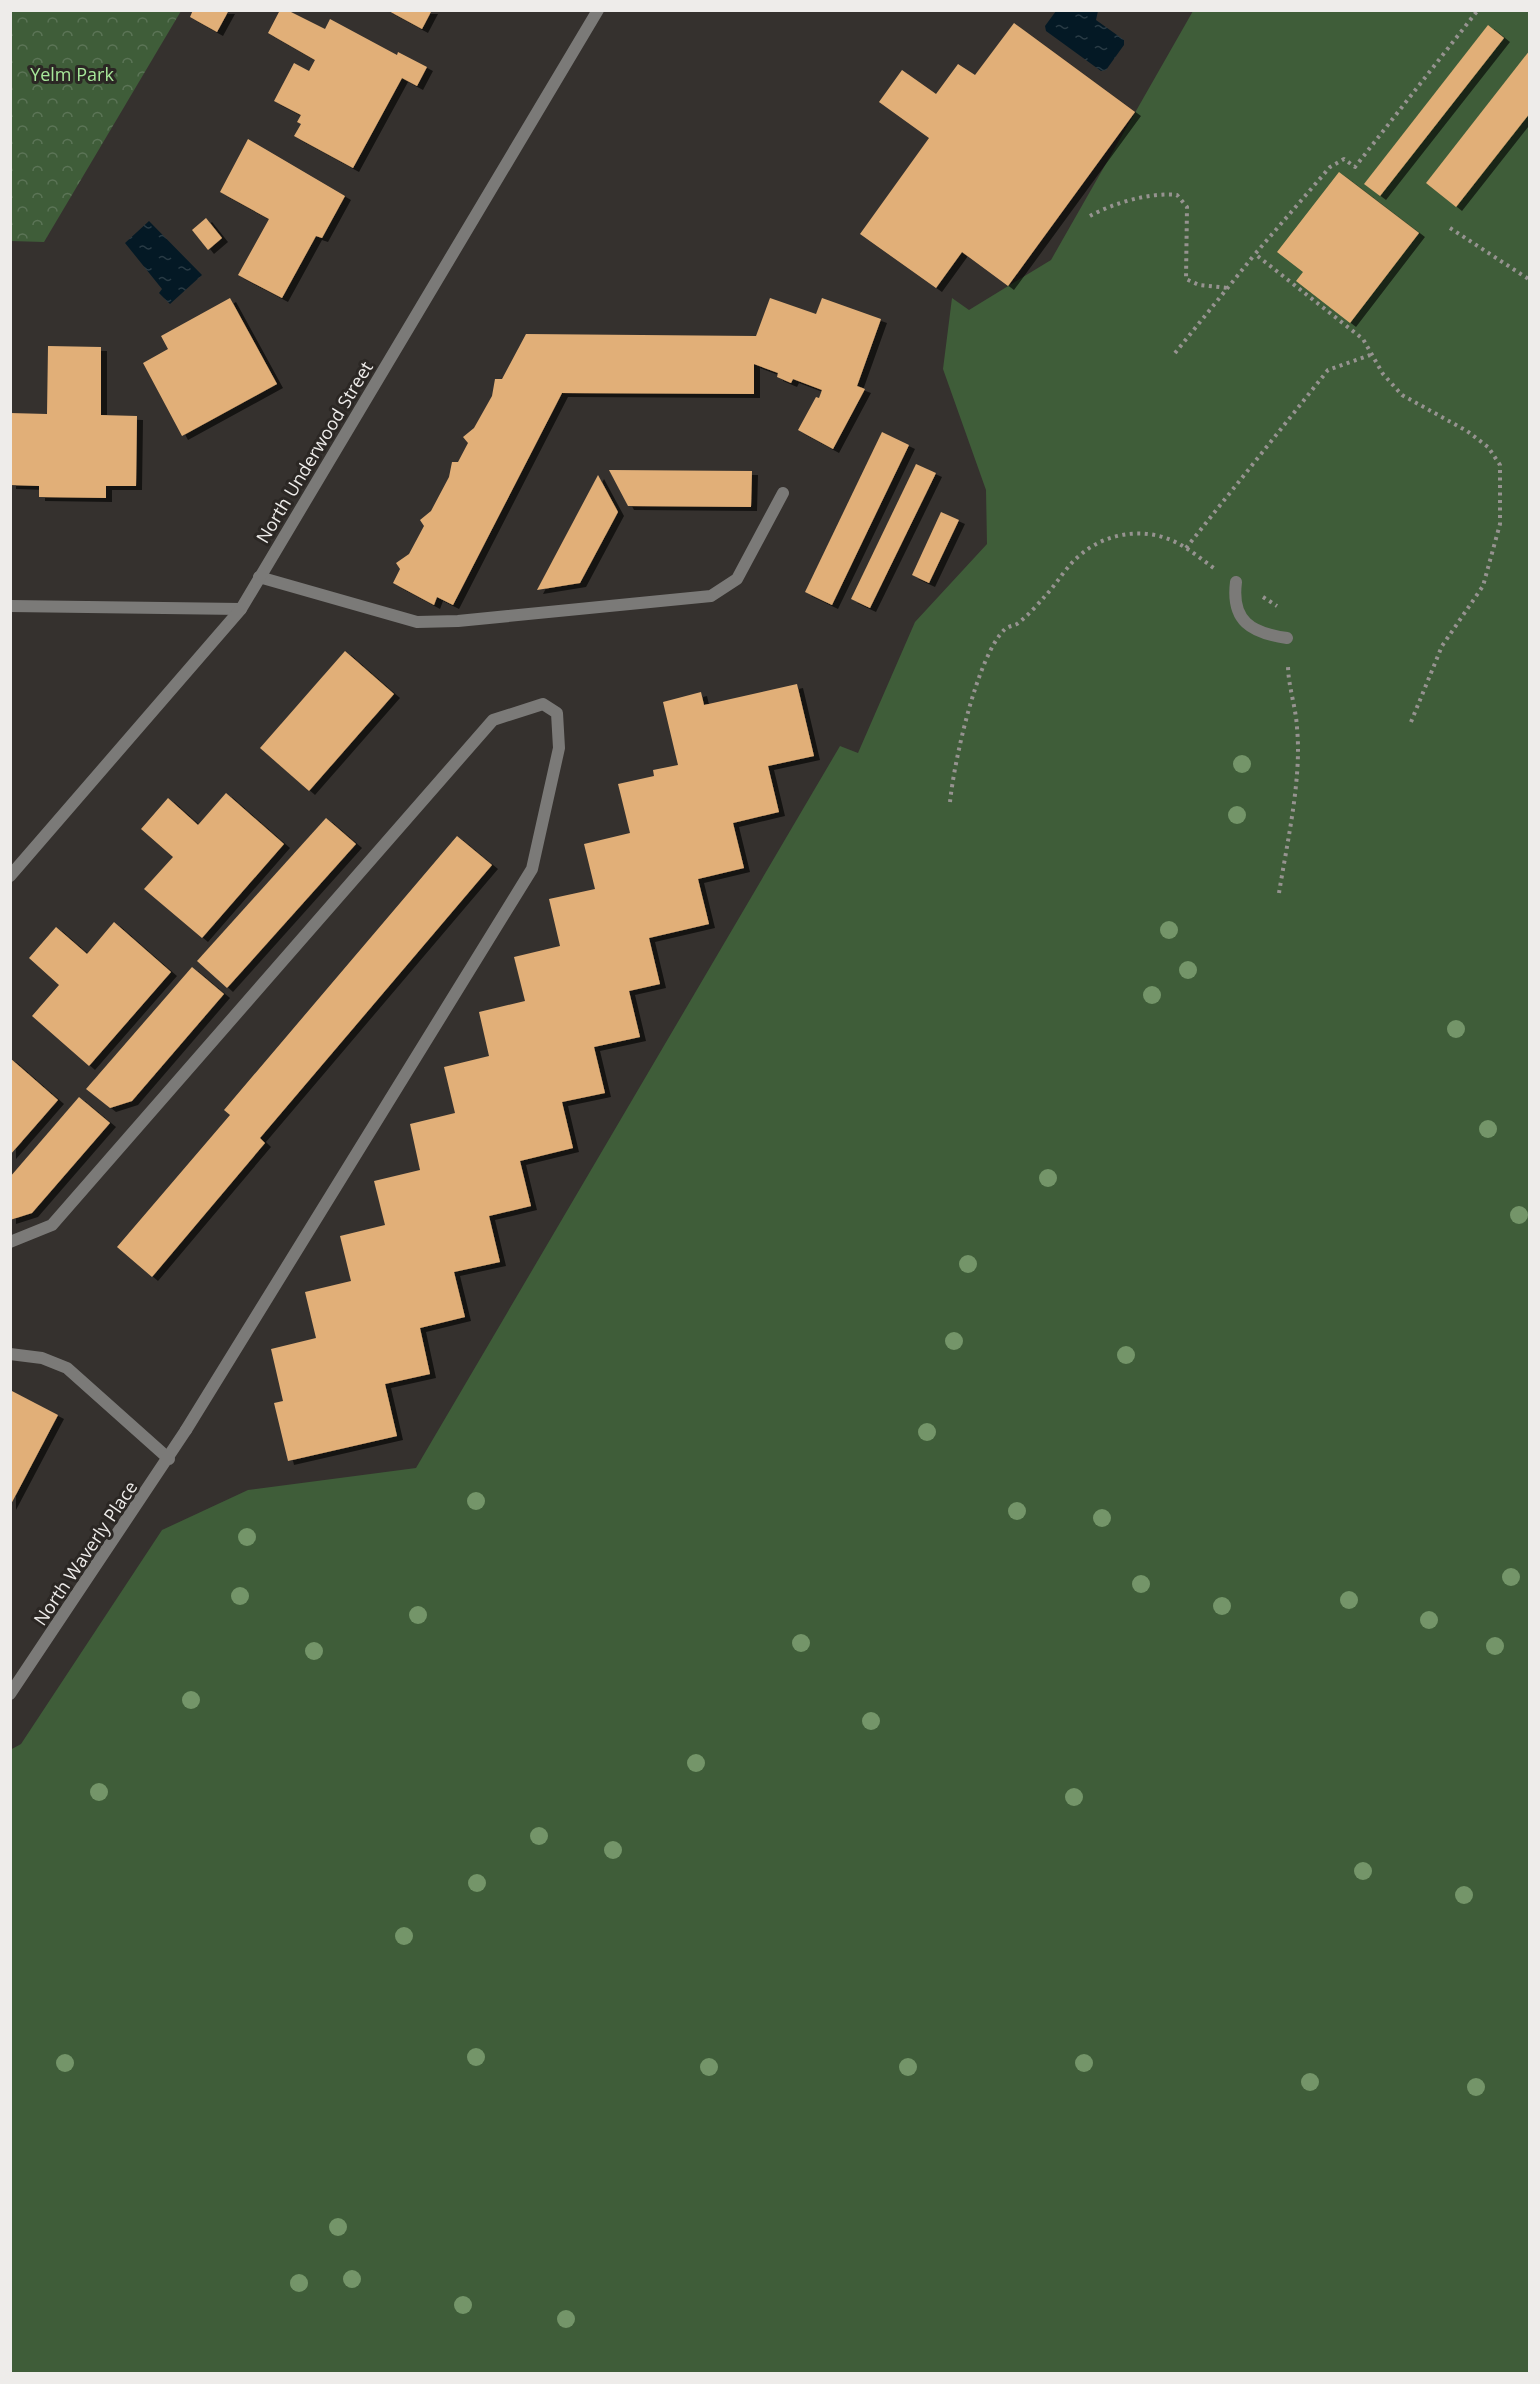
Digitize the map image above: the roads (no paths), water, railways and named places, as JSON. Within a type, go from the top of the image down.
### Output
[{"type":"street","name":"North Underwood Street","points":[[10,876],[241,609],[598,10]]},
{"type":"street","points":[[259,578],[417,622],[458,621],[711,597],[737,579],[783,493]]},
{"type":"street","points":[[1236,582],[1236,609],[1242,620],[1260,633],[1287,638]]},
{"type":"street","points":[[10,606],[241,609]]},
{"type":"street","name":"North Waverly Place","points":[[10,1242],[52,1225],[493,720],[527,707],[543,704],[556,713],[559,748],[532,869],[169,1459],[12,1690]]},
{"type":"street","points":[[10,1354],[42,1358],[68,1368],[169,1459]]},
{"type":"water","points":[[1056,11],[1098,11],[1096,20],[1124,40],[1124,45],[1106,70],[1101,71],[1046,31],[1045,26]]},
{"type":"water","points":[[149,221],[202,275],[170,304],[159,293],[162,289],[125,243]]},
{"type":"park label","name":"Yelm Park","points":[[72,74]]}]
